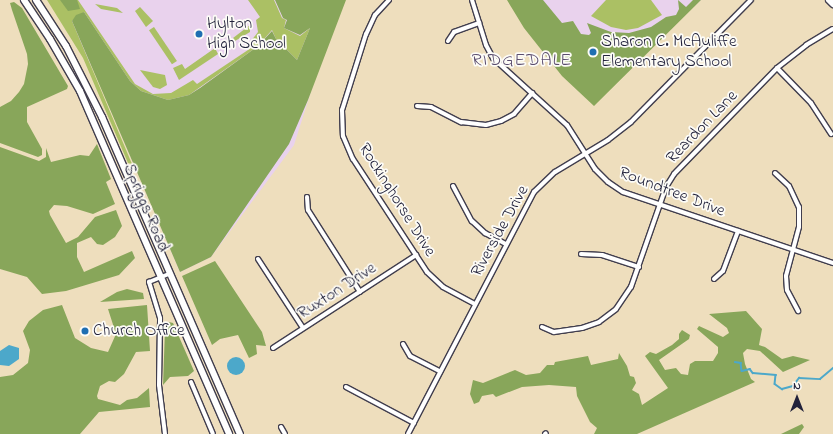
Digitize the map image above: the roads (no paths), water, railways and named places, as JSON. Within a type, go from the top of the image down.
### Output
[{"type":"main road","name":"Spriggs Road","points":[[24,0],[50,39],[80,91],[229,434]]},
{"type":"main road","name":"Spriggs Road","points":[[36,0],[66,46],[85,81],[240,434]]},
{"type":"main road","points":[[829,0],[833,4]]},
{"type":"street","name":"Rockinghorse Drive","points":[[389,0],[375,15],[366,34],[345,100],[342,129],[353,159],[416,255],[437,282],[475,304]]},
{"type":"street","name":"Roundtree Drive","points":[[472,0],[479,23],[493,58],[567,126],[598,173],[611,185],[660,204],[833,263]]},
{"type":"street","name":"Riverside Drive","points":[[408,434],[506,244],[539,186],[555,172],[585,154],[631,122],[751,0]]},
{"type":"street","points":[[448,41],[454,32],[479,23]]},
{"type":"street","name":"Reardon Lane","points":[[542,327],[559,331],[582,328],[599,322],[621,304],[631,287],[639,267],[669,182],[682,165],[777,68],[806,45],[833,29]]},
{"type":"street","points":[[777,68],[811,103],[831,134]]},
{"type":"street","points":[[417,106],[431,107],[461,122],[486,125],[501,121],[514,114],[532,93]]},
{"type":"street","points":[[775,173],[790,186],[799,207],[800,227],[786,271],[786,282],[798,312]]},
{"type":"street","points":[[453,186],[472,221],[485,233],[506,244]]},
{"type":"street","points":[[307,197],[308,210],[360,292]]},
{"type":"street","points":[[714,279],[723,271],[738,231]]},
{"type":"street","points":[[582,254],[602,255],[639,267]]},
{"type":"street","name":"Ruxton Drive","points":[[273,348],[416,255]]},
{"type":"street","points":[[258,259],[303,328]]},
{"type":"street","points":[[165,434],[159,385],[160,318],[149,282],[169,274]]},
{"type":"street","points":[[403,344],[410,356],[440,371]]},
{"type":"street","points":[[191,382],[213,434]]},
{"type":"street","points":[[346,387],[414,422]]},
{"type":"street","points":[[280,427],[285,434]]},
{"type":"water","points":[[9,345],[19,348],[19,359],[9,366],[0,365],[0,351]]},
{"type":"water","points":[[236,357],[242,360],[245,366],[242,372],[236,375],[230,372],[227,366],[230,360]]},
{"type":"waterway","points":[[735,362],[741,363],[742,371],[750,369],[753,373],[776,375],[775,384],[782,389],[793,386],[799,378],[820,379],[833,368]]},
{"type":"place","name":"Hylton High School","points":[[199,34]]},
{"type":"place","name":"Sharon C. McAuliffe Elementary School","points":[[593,52]]},
{"type":"place","name":"Church Office","points":[[85,331]]},
{"type":"district","name":"RIDGEDALE","points":[[522,61]]}]
